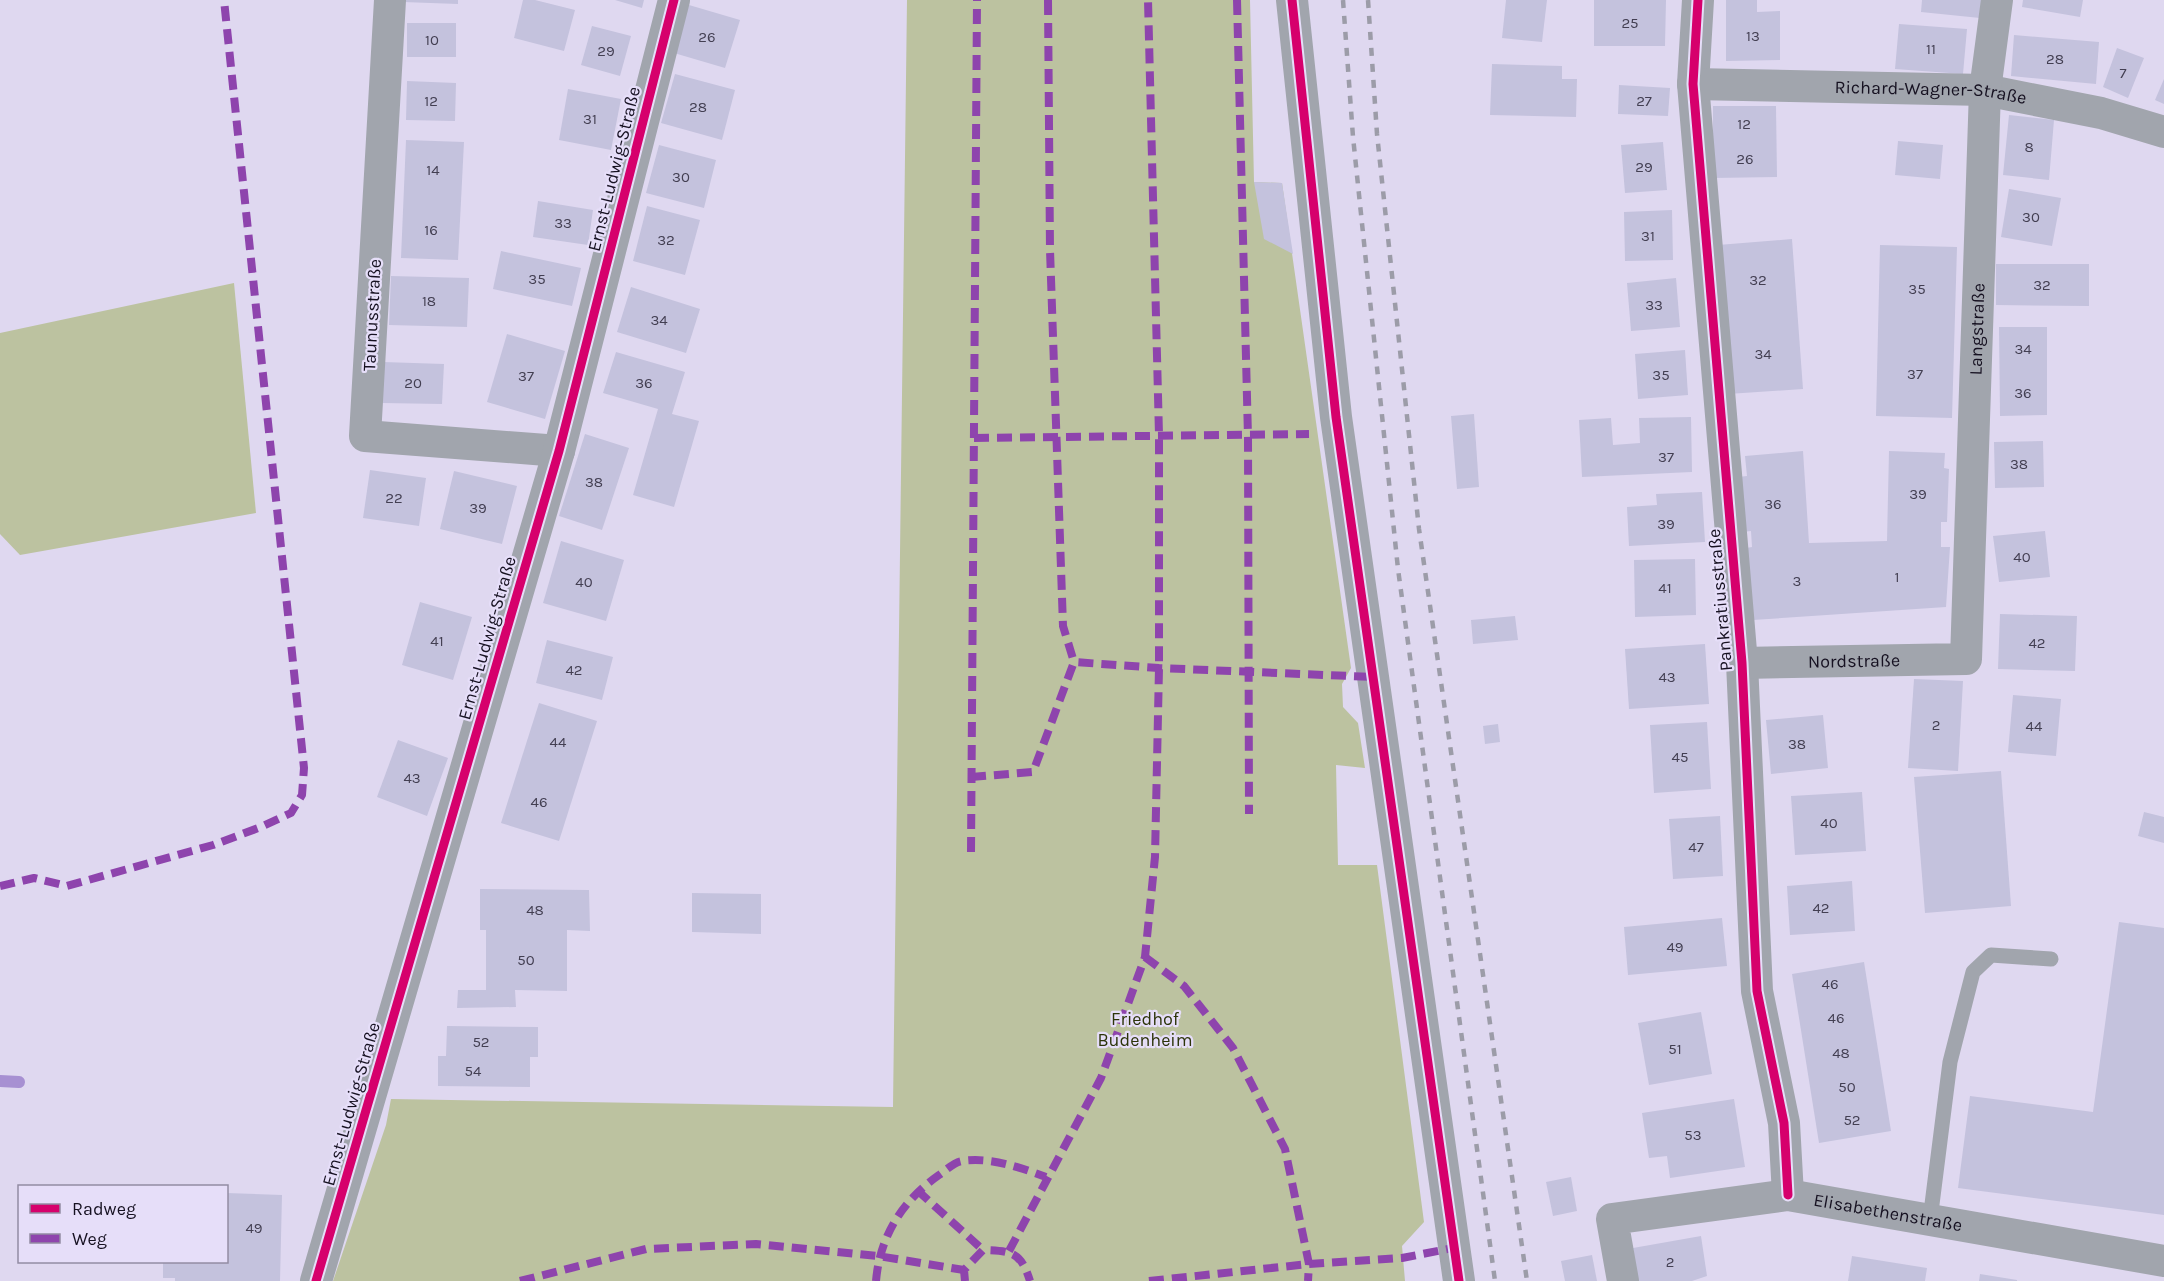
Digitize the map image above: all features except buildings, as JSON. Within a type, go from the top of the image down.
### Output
[{"type":"street","name":"Taunusstraße","points":[[390,0],[365,436],[559,451]]},
{"type":"street","name":"Ernst-Ludwig-Straße","points":[[316,1281],[559,451],[674,0]]},
{"type":"street","points":[[1292,0],[1336,417],[1460,1281]]},
{"type":"street","name":"Pankratiusstraße","points":[[1698,0],[1693,84],[1742,663],[1758,991],[1784,1124],[1788,1195]]},
{"type":"street","name":"Langstraße","points":[[1966,659],[1985,90],[1997,0]]},
{"type":"street","name":"Richard-Wagner-Straße","points":[[1693,84],[1985,90],[2101,113],[2164,132]]},
{"type":"street","name":"Nordstraße","points":[[1742,663],[1966,659]]},
{"type":"street","name":"Elisabethenstraße","points":[[1623,1281],[1612,1219],[1788,1195],[2164,1261]]},
{"type":"lane","points":[[1930,1220],[1950,1062],[1973,972],[1991,955],[2051,959]]},
{"type":"green space","name":"Friedhof Budenheim","points":[[907,0],[1250,0],[1254,182],[1282,183],[1351,668],[1342,684],[1343,707],[1358,723],[1365,768],[1336,765],[1338,865],[1377,865],[1424,1222],[1402,1246],[1405,1281],[333,1281],[386,1125],[391,1099],[893,1107]]},
{"type":"green space","points":[[234,283],[256,513],[20,555],[0,534],[0,333]]},
{"type":"waterway","points":[[0,1081],[19,1082]]},
{"type":"railway","points":[[1343,0],[1353,137],[1398,569],[1495,1281]]},
{"type":"railway","points":[[1368,0],[1377,134],[1419,529],[1527,1281]]},
{"type":"marked path","points":[[0,886],[34,878],[67,886],[213,845],[291,813],[302,795],[304,768],[224,0]]},
{"type":"marked path","points":[[971,852],[977,0]]},
{"type":"marked path","points":[[1048,0],[1050,250],[1063,626],[1074,662]]},
{"type":"marked path","points":[[1009,1251],[1101,1078],[1145,957],[1155,857],[1159,668],[1159,435],[1148,0]]},
{"type":"marked path","points":[[1237,0],[1248,437],[1249,814]]},
{"type":"marked path","points":[[974,438],[1309,434]]},
{"type":"marked path","points":[[971,777],[1033,772],[1074,662],[1373,677]]},
{"type":"marked path","points":[[1145,957],[1184,986],[1233,1048],[1285,1149],[1309,1264],[1308,1281]]},
{"type":"marked path","points":[[876,1281],[882,1249],[895,1221],[914,1196],[953,1165],[962,1161],[984,1160],[1015,1166],[1046,1177]]},
{"type":"marked path","points":[[917,1190],[983,1250]]},
{"type":"marked path","points":[[520,1281],[646,1249],[756,1244],[878,1256],[964,1270]]},
{"type":"marked path","points":[[1149,1281],[1309,1264],[1402,1258],[1453,1248]]},
{"type":"marked path","points":[[965,1281],[964,1270],[983,1250],[1001,1251],[1014,1255],[1023,1264],[1030,1281]]},
{"type":"cycle path","points":[[316,1281],[559,451],[674,0]]},
{"type":"cycle path","points":[[1292,0],[1336,417],[1459,1281]]},
{"type":"cycle path","points":[[1698,0],[1693,84],[1742,663],[1757,991],[1784,1123],[1788,1195]]}]
